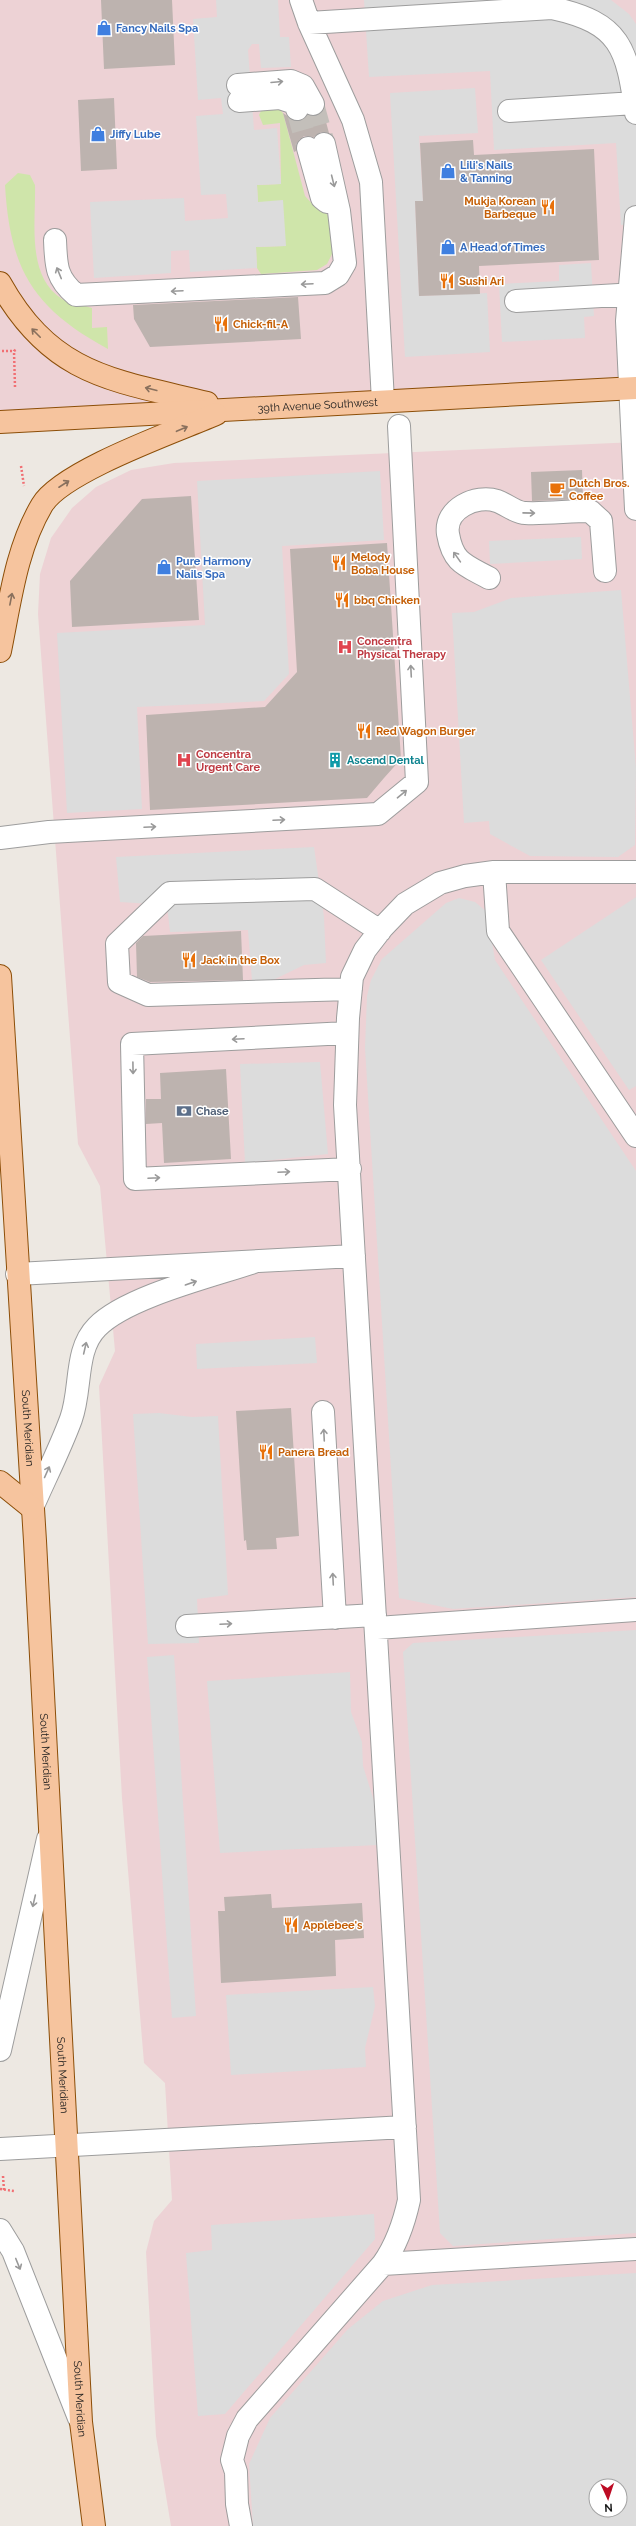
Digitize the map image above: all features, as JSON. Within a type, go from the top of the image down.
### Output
[{"type":"main road","points":[[0,283],[14,308],[35,333],[61,355],[88,372],[116,381],[229,409]]},
{"type":"main road","name":"39th Avenue Southwest","points":[[0,422],[632,388]]},
{"type":"main road","points":[[0,651],[16,571],[43,504],[60,486],[94,467],[229,409]]},
{"type":"main road","name":"South Meridian","points":[[0,976],[9,1274],[32,1508],[48,1835],[81,2422],[94,2526]]},
{"type":"main road","points":[[0,1482],[32,1508]]},
{"type":"street","points":[[301,0],[309,23],[353,120],[371,182],[383,401]]},
{"type":"street","points":[[309,23],[552,8],[576,13],[597,22],[611,32],[622,48],[630,71],[635,108],[509,111]]},
{"type":"street","points":[[238,93],[280,98],[305,107]]},
{"type":"street","points":[[55,240],[57,272],[67,287],[76,296],[325,283],[338,275],[345,264],[339,211],[316,146]]},
{"type":"street","points":[[636,217],[632,295],[627,322],[632,388],[636,509]]},
{"type":"street","points":[[516,301],[632,295]]},
{"type":"street","points":[[0,838],[111,829],[378,814],[417,782],[399,426]]},
{"type":"street","points":[[489,578],[458,562],[450,541],[447,528],[450,517],[459,507],[469,503],[496,500],[524,513],[590,511],[601,521],[605,571]]},
{"type":"street","points":[[241,2526],[237,2504],[236,2472],[232,2460],[238,2436],[247,2419],[384,2264],[393,2250],[403,2225],[410,2200],[345,1105],[347,1033],[352,978],[365,950],[405,904],[440,883],[465,876],[494,872],[636,872]]},
{"type":"street","points":[[494,872],[498,932],[636,1136]]},
{"type":"street","points":[[351,989],[148,995],[119,982],[117,944],[170,893],[315,889],[380,931]]},
{"type":"street","points":[[347,1033],[132,1044],[135,1179],[350,1169]]},
{"type":"street","points":[[9,1274],[354,1256]]},
{"type":"street","points":[[32,1508],[71,1417],[86,1343],[96,1328],[110,1315],[135,1302],[254,1262]]},
{"type":"street","points":[[323,1412],[335,1618]]},
{"type":"street","points":[[187,1626],[335,1618],[376,1622],[636,1610]]},
{"type":"street","points":[[0,2050],[48,1835]]},
{"type":"street","points":[[0,2149],[405,2127]]},
{"type":"street","points":[[0,2230],[13,2251],[81,2422]]},
{"type":"street","points":[[384,2264],[636,2249]]},
{"type":"path","points":[[2,351],[14,351],[20,346]]},
{"type":"path","points":[[14,351],[15,387]]},
{"type":"path","points":[[21,466],[22,484],[28,490]]},
{"type":"path","points":[[3,2176],[4,2190]]},
{"type":"path","points":[[0,2189],[14,2191]]},
{"type":"shaded area","points":[[0,0],[636,0],[636,388],[0,424]]},
{"type":"shaded area","points":[[216,0],[278,0],[280,37],[289,37],[291,67],[261,68],[259,44],[252,44],[248,50],[254,130],[277,128],[281,184],[257,185],[258,202],[283,200],[286,246],[256,247],[257,268],[190,272],[189,250],[171,251],[171,273],[94,278],[90,202],[184,198],[185,221],[228,218],[226,194],[201,195],[196,116],[223,114],[221,98],[198,100],[193,19],[217,17]]},
{"type":"shaded area","points":[[364,0],[611,0],[629,14],[636,24],[636,224],[621,225],[616,143],[494,150],[490,71],[369,77]]},
{"type":"shaded area","points":[[475,88],[478,133],[419,136],[423,201],[415,201],[419,296],[487,293],[490,352],[405,357],[390,93]]},
{"type":"shaded area","points":[[591,263],[594,316],[584,317],[585,338],[502,342],[499,284],[559,281],[559,265]]},
{"type":"shaded area","points":[[636,442],[636,2526],[171,2526],[156,2436],[146,2252],[154,2221],[172,2200],[165,2083],[144,2063],[122,1798],[99,1386],[115,1351],[100,1186],[78,1144],[38,614],[40,574],[51,538],[72,508],[96,487],[131,470],[174,463]]},
{"type":"shaded area","points":[[380,471],[384,540],[282,546],[289,674],[264,701],[137,707],[142,809],[67,813],[57,633],[205,625],[197,481]]},
{"type":"shaded area","points":[[581,537],[582,559],[490,564],[489,541]]},
{"type":"shaded area","points":[[621,590],[636,768],[635,845],[618,857],[530,856],[490,834],[489,821],[464,823],[452,613],[474,612],[511,598]]},
{"type":"shaded area","points":[[314,847],[324,917],[326,963],[304,965],[271,981],[252,981],[248,930],[170,932],[167,905],[120,902],[116,857]]},
{"type":"shaded area","points":[[636,897],[636,1086],[629,1090],[541,960]]},
{"type":"shaded area","points":[[459,898],[475,902],[487,912],[495,960],[636,1171],[636,1597],[453,1609],[399,1598],[365,1048],[367,996],[371,980],[382,959],[446,903]]},
{"type":"shaded area","points":[[320,1062],[328,1154],[245,1163],[240,1064]]},
{"type":"shaded area","points":[[315,1337],[317,1363],[197,1369],[196,1344]]},
{"type":"shaded area","points":[[159,1413],[192,1417],[218,1416],[228,1595],[197,1599],[199,1643],[148,1644],[133,1414]]},
{"type":"shaded area","points":[[636,1630],[636,2233],[453,2246],[440,2233],[403,1652],[413,1643]]},
{"type":"shaded area","points":[[174,1655],[196,2016],[172,2018],[147,1657]]},
{"type":"shaded area","points":[[350,1672],[351,1712],[362,1742],[363,1766],[374,1801],[377,1845],[220,1853],[207,1681]]},
{"type":"shaded area","points":[[373,1987],[375,2006],[365,2048],[366,2067],[231,2075],[226,1995]]},
{"type":"shaded area","points":[[374,2214],[375,2239],[225,2414],[198,2416],[186,2253],[212,2250],[211,2225]]},
{"type":"shaded area","points":[[636,2273],[636,2526],[253,2526],[249,2464],[270,2418],[348,2329],[383,2301],[432,2285]]},
{"type":"green space","points":[[263,107],[277,107],[283,113],[305,196],[315,207],[326,213],[332,222],[333,252],[327,264],[317,270],[261,274],[257,268],[256,247],[285,246],[258,202],[257,185],[281,184],[280,123],[263,125],[259,115]]},
{"type":"green space","points":[[18,173],[30,175],[35,185],[35,247],[38,263],[43,277],[51,289],[62,299],[92,308],[92,328],[107,327],[108,349],[82,334],[61,318],[44,302],[30,284],[20,263],[13,241],[8,215],[5,185]]},
{"type":"building","points":[[101,0],[172,0],[175,65],[104,69]]},
{"type":"building","name":"Jiffy Lube","points":[[114,98],[117,169],[81,171],[78,100]]},
{"type":"building","points":[[323,111],[329,133],[321,132],[314,137],[304,136],[299,140],[296,151],[294,152],[283,113],[295,121],[301,121],[308,115],[319,115]]},
{"type":"building","points":[[473,140],[474,155],[594,149],[599,260],[479,266],[480,294],[419,296],[415,201],[423,201],[420,143]]},
{"type":"building","name":"Chick-fil-A","points":[[298,297],[301,339],[150,347],[134,319],[133,305]]},
{"type":"building","name":"Dutch Bros. Coffee","points":[[582,470],[583,499],[532,501],[531,472]]},
{"type":"building","name":"Pure Harmony Nails Spa","points":[[191,496],[199,620],[72,627],[70,581],[142,499]]},
{"type":"building","points":[[387,543],[401,759],[367,798],[150,810],[146,715],[265,707],[297,672],[290,549]]},
{"type":"building","name":"Jack in the Box","points":[[241,931],[243,980],[150,982],[137,977],[136,943],[143,936]]},
{"type":"building","name":"Chase","points":[[226,1069],[231,1159],[164,1163],[162,1123],[146,1124],[146,1099],[161,1099],[160,1073]]},
{"type":"building","name":"Panera Bread","points":[[291,1408],[299,1536],[276,1538],[277,1549],[247,1550],[246,1540],[244,1541],[236,1411]]},
{"type":"building","name":"Applebee's","points":[[271,1894],[272,1908],[362,1903],[364,1938],[335,1940],[336,1976],[221,1983],[218,1911],[225,1911],[224,1897]]},
{"type":"tunnel","points":[[313,104],[324,144]]},
{"type":"tunnel","points":[[297,109],[308,148]]},
{"type":"place","name":"Fancy Nails Spa","points":[[104,28]]},
{"type":"place","name":"Jiffy Lube","points":[[98,134]]},
{"type":"place","name":"Lili's Nails & Tanning","points":[[448,171]]},
{"type":"place","name":"Mukja Korean Barbeque","points":[[548,207]]},
{"type":"place","name":"A Head of Times","points":[[448,247]]},
{"type":"place","name":"Sushi Ari","points":[[447,281]]},
{"type":"place","name":"Chick-fil-A","points":[[221,324]]},
{"type":"place","name":"Dutch Bros. Coffee","points":[[557,489]]},
{"type":"place","name":"Melody Boba House","points":[[339,563]]},
{"type":"place","name":"Pure Harmony Nails Spa","points":[[164,567]]},
{"type":"place","name":"bbq Chicken","points":[[342,600]]},
{"type":"place","name":"Concentra Physical Therapy","points":[[345,647]]},
{"type":"place","name":"Red Wagon Burger","points":[[364,731]]},
{"type":"place","name":"Concentra Urgent Care","points":[[184,760]]},
{"type":"place","name":"Ascend Dental","points":[[335,760]]},
{"type":"place","name":"Jack in the Box","points":[[189,960]]},
{"type":"place","name":"Chase","points":[[184,1111]]},
{"type":"place","name":"Panera Bread","points":[[266,1452]]},
{"type":"place","name":"Applebee's","points":[[291,1925]]}]
